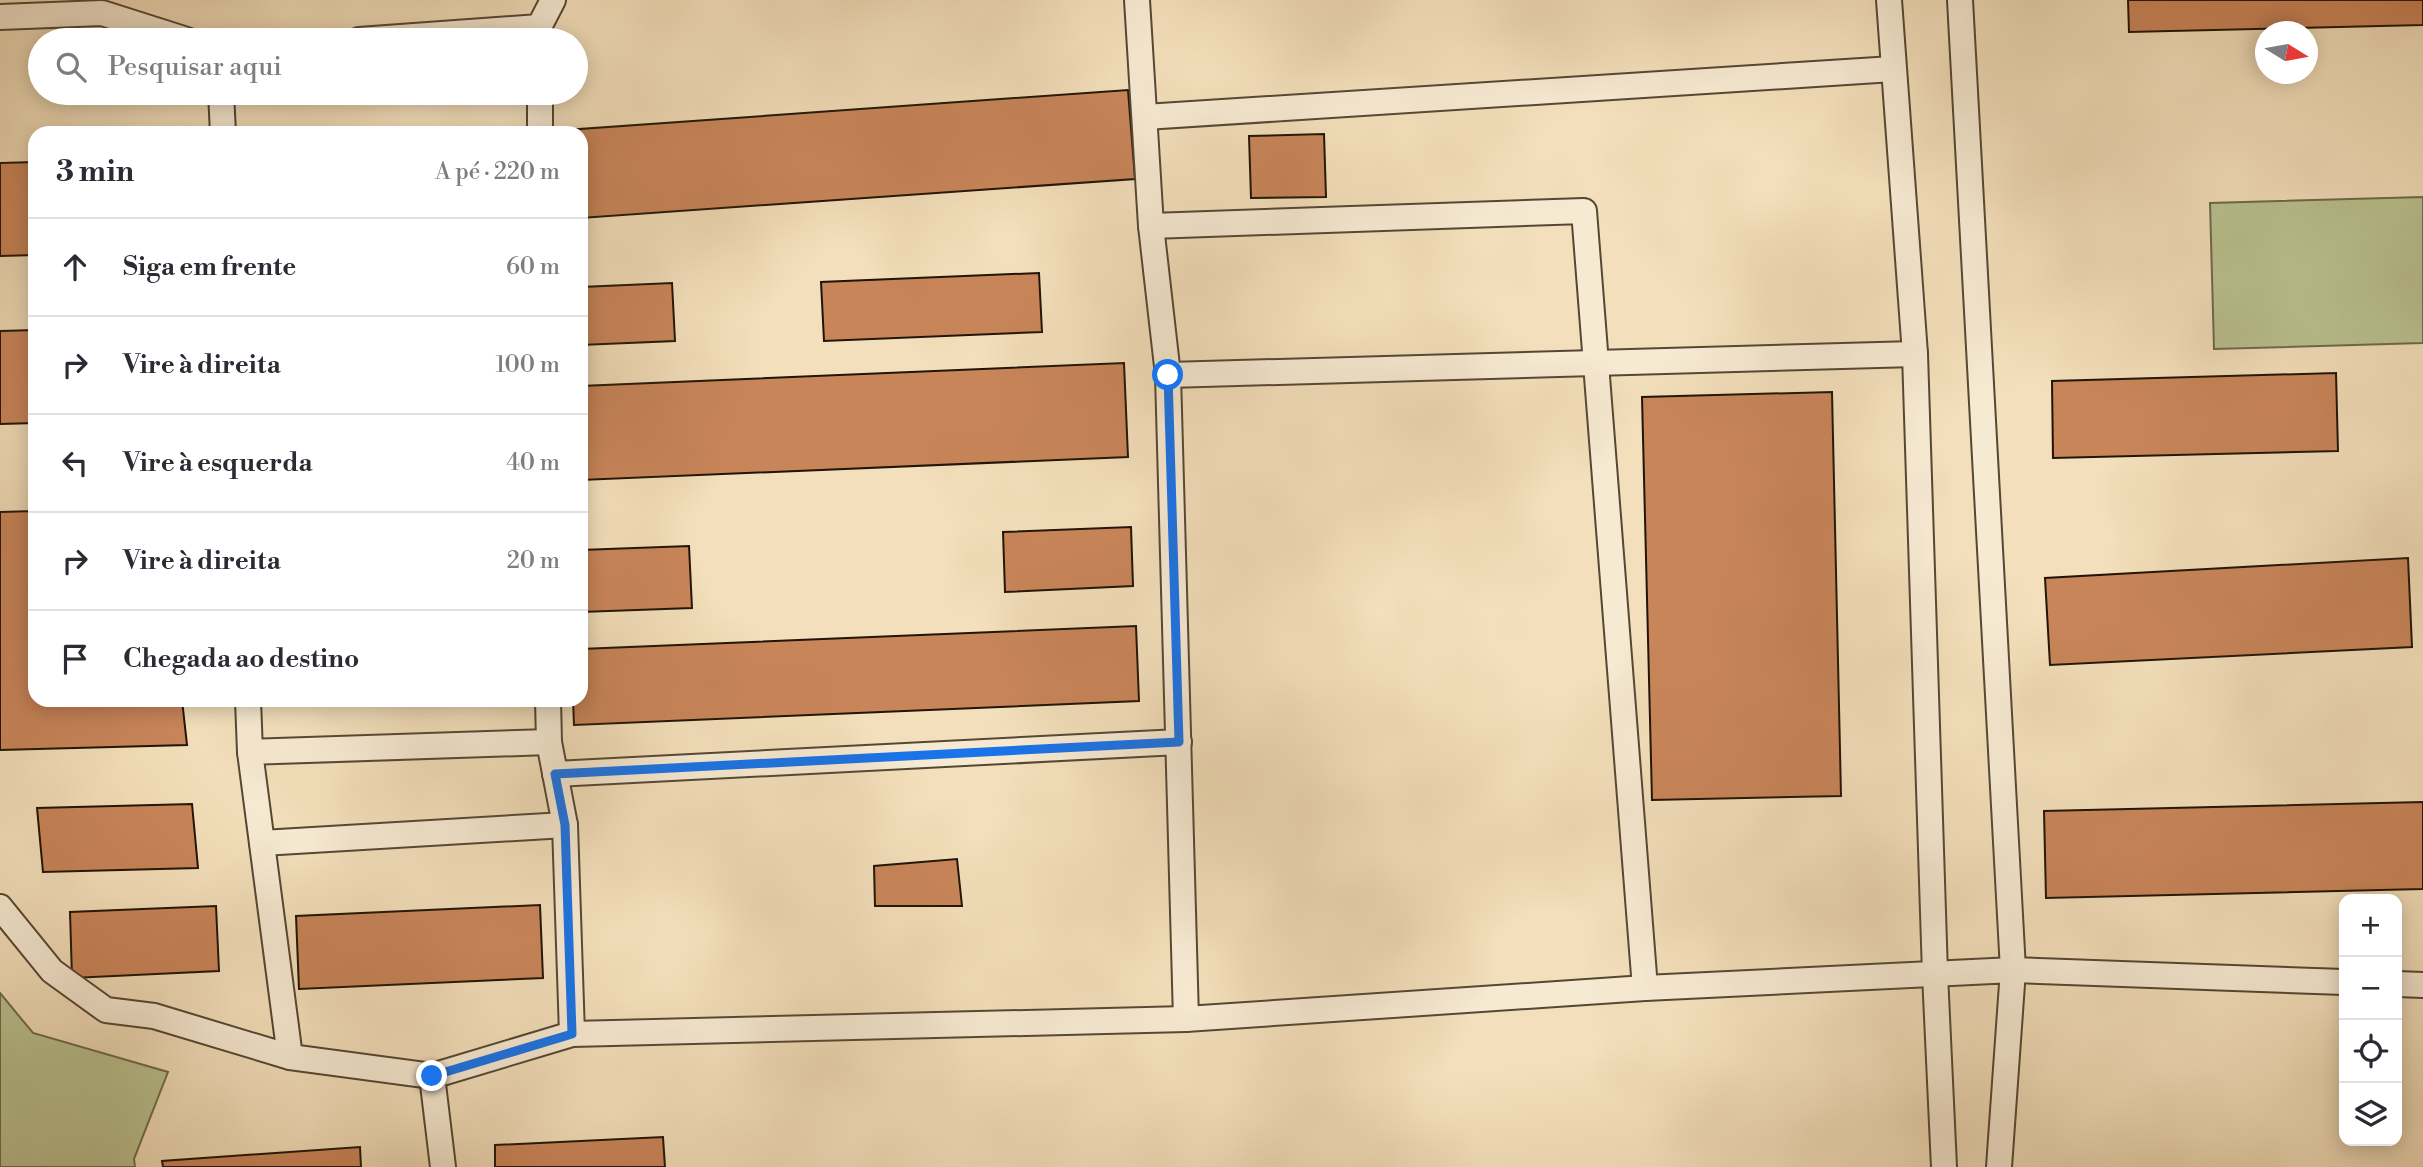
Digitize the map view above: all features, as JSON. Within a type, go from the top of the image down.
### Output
[{"type":"lane","points":[[541,28],[553,0]]},
{"type":"lane","points":[[1137,0],[1151,226],[1168,375],[1186,1020]]},
{"type":"lane","points":[[1889,0],[1915,354],[1935,974],[1944,1167]]},
{"type":"lane","points":[[1960,0],[2012,970],[1999,1167]]},
{"type":"lane","points":[[0,17],[102,6],[157,28]]},
{"type":"lane","points":[[1144,117],[1893,69]]},
{"type":"lane","points":[[222,105],[223,126]]},
{"type":"lane","points":[[540,105],[540,126]]},
{"type":"lane","points":[[1151,226],[1584,211],[1645,988]]},
{"type":"lane","points":[[1168,375],[1915,354]]},
{"type":"lane","points":[[248,707],[250,752],[290,1058]]},
{"type":"lane","points":[[548,707],[549,743],[565,825],[572,1034]]},
{"type":"lane","points":[[555,774],[1179,742]]},
{"type":"lane","points":[[250,752],[549,743]]},
{"type":"lane","points":[[262,844],[565,825]]},
{"type":"lane","points":[[0,907],[52,971],[106,1010],[154,1016],[290,1058],[432,1076],[572,1034],[1186,1020],[1645,988],[2012,970],[2339,982]]},
{"type":"lane","points":[[2402,984],[2423,985]]},
{"type":"lane","points":[[432,1076],[443,1167]]},
{"type":"green space","points":[[2423,197],[2423,343],[2214,349],[2210,203]]},
{"type":"green space","points":[[0,993],[33,1033],[168,1072],[134,1159],[135,1167],[0,1167]]},
{"type":"building","points":[[2128,0],[2423,0],[2423,25],[2318,28],[2318,21],[2255,21],[2255,29],[2129,32]]},
{"type":"building","points":[[1128,90],[1135,179],[588,218],[588,128]]},
{"type":"building","points":[[1324,134],[1326,197],[1251,198],[1249,136]]},
{"type":"building","points":[[28,162],[28,255],[0,256],[0,163]]},
{"type":"building","points":[[1039,273],[1042,332],[824,341],[821,282]]},
{"type":"building","points":[[672,283],[675,341],[588,345],[588,287]]},
{"type":"building","points":[[28,330],[28,423],[0,424],[0,331]]},
{"type":"building","points":[[1124,363],[1128,457],[588,480],[588,386]]},
{"type":"building","points":[[2336,373],[2338,451],[2053,458],[2052,381]]},
{"type":"building","points":[[1832,392],[1841,796],[1652,800],[1642,397]]},
{"type":"building","points":[[28,511],[28,707],[183,707],[187,745],[0,750],[0,512]]},
{"type":"building","points":[[1131,527],[1133,586],[1005,592],[1003,532]]},
{"type":"building","points":[[689,546],[692,608],[588,612],[588,550]]},
{"type":"building","points":[[2408,558],[2412,647],[2050,665],[2045,578]]},
{"type":"building","points":[[1136,626],[1139,701],[574,725],[573,707],[588,707],[588,649]]},
{"type":"building","points":[[2423,802],[2423,889],[2046,898],[2044,811]]},
{"type":"building","points":[[192,804],[198,868],[43,872],[37,808]]},
{"type":"building","points":[[957,859],[962,906],[875,906],[874,866]]},
{"type":"building","points":[[540,905],[543,978],[299,989],[296,916]]},
{"type":"building","points":[[216,906],[219,971],[72,978],[70,912]]},
{"type":"building","points":[[663,1137],[665,1167],[495,1167],[495,1145]]},
{"type":"building","points":[[360,1147],[361,1167],[163,1167],[162,1161]]},
{"type":"route","points":[[432,1076],[572,1034],[565,825],[555,774],[1179,742],[1168,375]]}]
